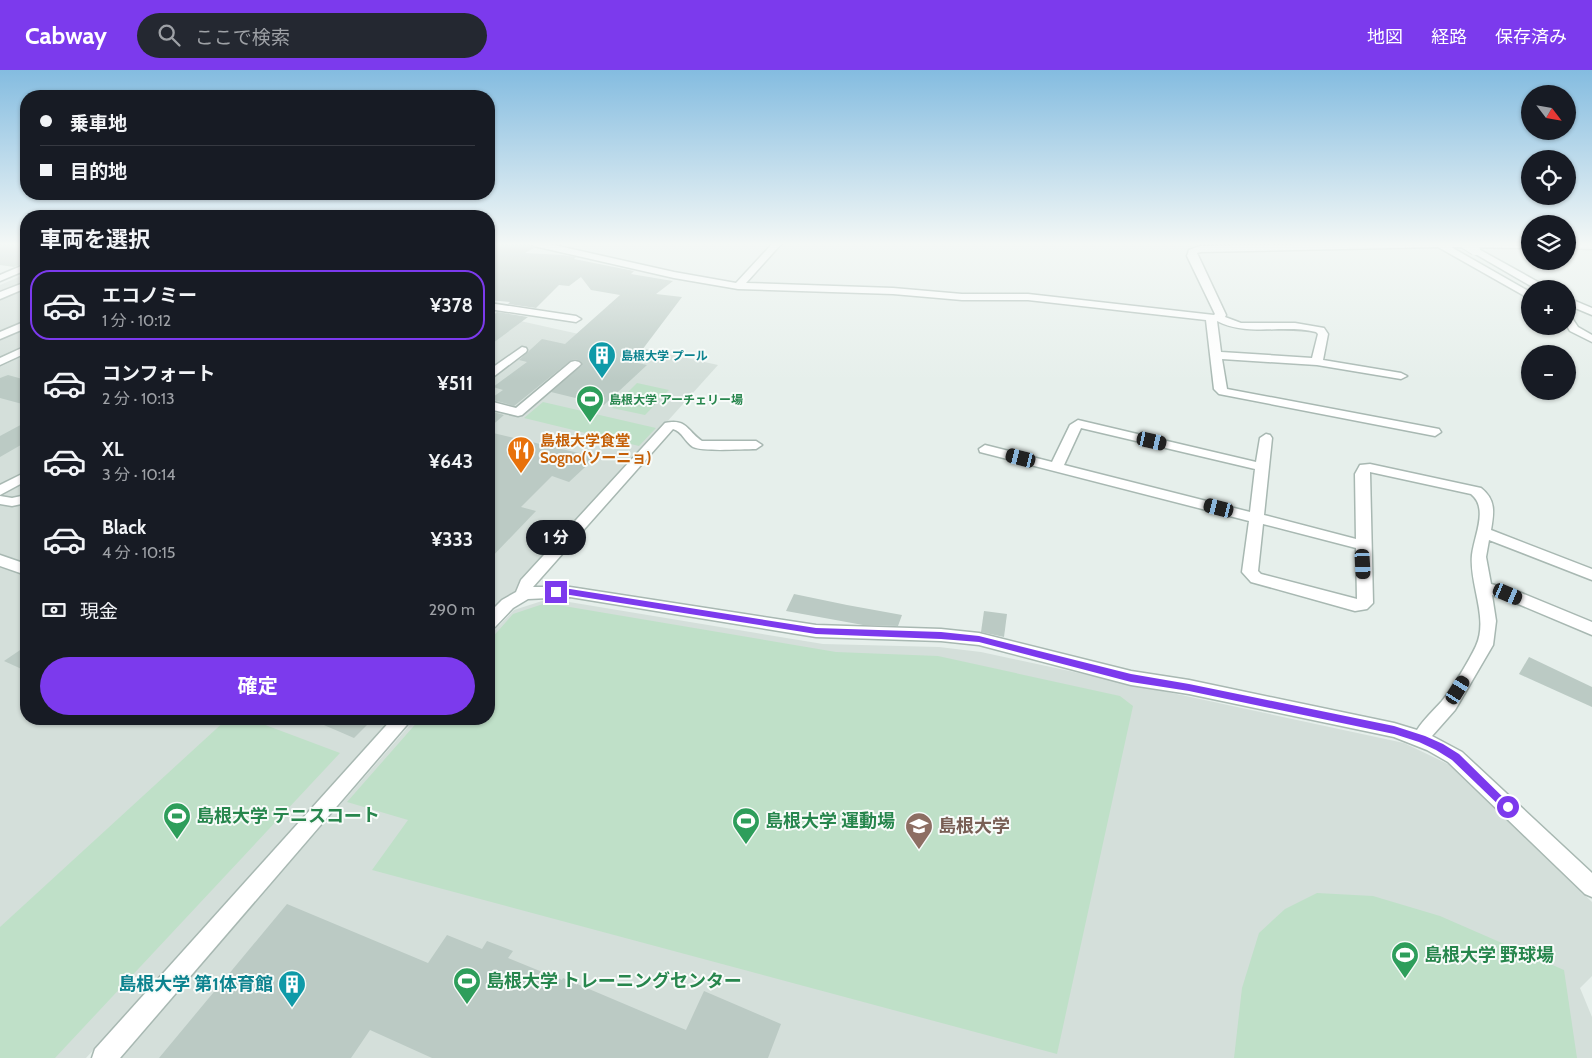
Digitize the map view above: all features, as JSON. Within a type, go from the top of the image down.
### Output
[{"type":"street","points":[[0,296],[16,289]]},
{"type":"street","points":[[835,289],[894,291],[962,297],[1028,297],[1214,318],[1230,324],[1297,326],[1320,330],[1323,334],[1317,362]]},
{"type":"street","points":[[1208,289],[1220,315],[1214,318]]},
{"type":"street","points":[[1576,305],[1592,312]]},
{"type":"street","points":[[495,307],[576,319]]},
{"type":"street","points":[[1214,318],[1220,389],[1226,393],[1435,432]]},
{"type":"street","points":[[0,336],[20,327]]},
{"type":"street","points":[[1576,331],[1592,339]]},
{"type":"street","points":[[495,370],[522,350]]},
{"type":"street","points":[[4,357],[20,352]]},
{"type":"street","points":[[1216,355],[1317,362],[1401,376]]},
{"type":"street","points":[[4,357],[20,360]]},
{"type":"street","points":[[495,406],[518,412],[575,364]]},
{"type":"street","points":[[523,594],[526,584],[669,426],[675,424],[683,427],[693,442],[700,445],[756,445]]},
{"type":"street","points":[[1056,468],[1078,424],[1262,467]]},
{"type":"street","points":[[1266,438],[1255,517],[1250,572],[1252,575],[1361,605],[1365,603],[1362,474],[1365,468],[1476,490],[1488,503],[1479,556],[1488,621],[1485,645],[1449,705],[1428,726],[1422,739]]},
{"type":"street","points":[[985,450],[1363,544]]},
{"type":"street","points":[[0,491],[20,479]]},
{"type":"street","points":[[0,500],[12,502],[20,500]]},
{"type":"street","points":[[1483,532],[1592,575]]},
{"type":"street","points":[[0,560],[20,568]]},
{"type":"street","points":[[1484,588],[1508,594],[1592,629]]},
{"type":"street","points":[[495,616],[506,604],[523,594],[542,591],[570,592],[816,631],[979,639],[1131,678],[1189,687],[1394,730],[1422,739],[1440,747],[1455,757],[1592,887]]},
{"type":"street","points":[[104,1058],[398,725]]},
{"type":"shaded area","points":[[0,289],[20,289],[20,725],[392,725],[86,1058],[0,1058]]},
{"type":"shaded area","points":[[495,315],[718,365],[495,613]]},
{"type":"shaded area","name":"島根大学","points":[[557,600],[823,644],[939,647],[981,652],[1404,743],[1450,765],[1592,902],[1592,976],[1580,988],[1592,1017],[1592,1058],[120,1058],[410,725],[495,725],[495,630],[514,610],[542,601]]},
{"type":"green space","points":[[637,383],[669,390],[645,415],[612,408]]},
{"type":"green space","name":"島根大学 アーチェリー場","points":[[543,402],[656,428],[639,446],[524,418]]},
{"type":"green space","name":"島根大学 運動場","points":[[546,603],[836,652],[938,656],[1120,696],[1133,706],[1057,1054],[372,870],[408,820],[347,802],[415,725],[495,725],[495,634],[513,614]]},
{"type":"green space","name":"島根大学 テニスコート","points":[[220,725],[265,725],[340,753],[55,1058],[0,1058],[0,927]]},
{"type":"green space","name":"島根大学 野球場","points":[[1317,893],[1373,896],[1440,916],[1564,970],[1577,1058],[1234,1058],[1242,988],[1259,933],[1285,909]]},
{"type":"building","points":[[495,289],[555,289],[536,308],[508,304],[510,302],[495,301]]},
{"type":"building","points":[[662,289],[656,294],[682,297],[633,362],[647,365],[604,405],[551,392],[582,365],[580,361],[575,359],[514,406],[495,400],[495,396],[503,390],[495,388],[495,386],[527,362],[519,360],[542,339],[565,344],[620,295],[591,290]]},
{"type":"building","points":[[497,312],[528,317],[495,342],[495,314]]},
{"type":"building","points":[[8,375],[20,378],[20,403],[0,398],[0,378]]},
{"type":"building","points":[[495,413],[504,415],[495,423]]},
{"type":"building","points":[[20,425],[20,445],[0,457],[0,436]]},
{"type":"building","name":"島根大学食堂 Sogno(ソーニョ)","points":[[495,433],[596,457],[569,482],[552,476],[521,507],[536,511],[495,554]]},
{"type":"building","points":[[794,594],[902,615],[898,626],[863,625],[786,611]]},
{"type":"building","points":[[984,611],[1007,614],[1004,637],[981,632]]},
{"type":"building","points":[[20,650],[20,668],[4,661]]},
{"type":"building","points":[[1529,657],[1592,687],[1592,707],[1519,674]]},
{"type":"building","points":[[324,725],[367,725],[354,738]]},
{"type":"building","points":[[287,904],[428,963],[447,935],[482,949],[487,941],[513,951],[508,958],[562,980],[563,978],[686,1030],[704,991],[781,1024],[768,1058],[432,1058],[370,1030],[351,1058],[159,1058]]},
{"type":"place","name":"島根大学 プール","points":[[602,379]]},
{"type":"place","name":"島根大学 アーチェリー場","points":[[590,423]]},
{"type":"place","name":"島根大学食堂 Sogno(ソーニョ)","points":[[521,474]]},
{"type":"place","name":"島根大学 テニスコート","points":[[177,840]]},
{"type":"place","name":"島根大学 運動場","points":[[746,845]]},
{"type":"place","name":"島根大学","points":[[919,850]]},
{"type":"place","name":"島根大学 野球場","points":[[1405,979]]},
{"type":"place","name":"島根大学 トレーニングセンター","points":[[467,1005]]},
{"type":"place","name":"島根大学 第1体育館","points":[[292,1008]]},
{"type":"route","points":[[556,592],[570,592],[816,631],[979,639],[1131,678],[1189,687],[1394,730],[1422,739],[1440,747],[1455,757],[1508,807]]}]
